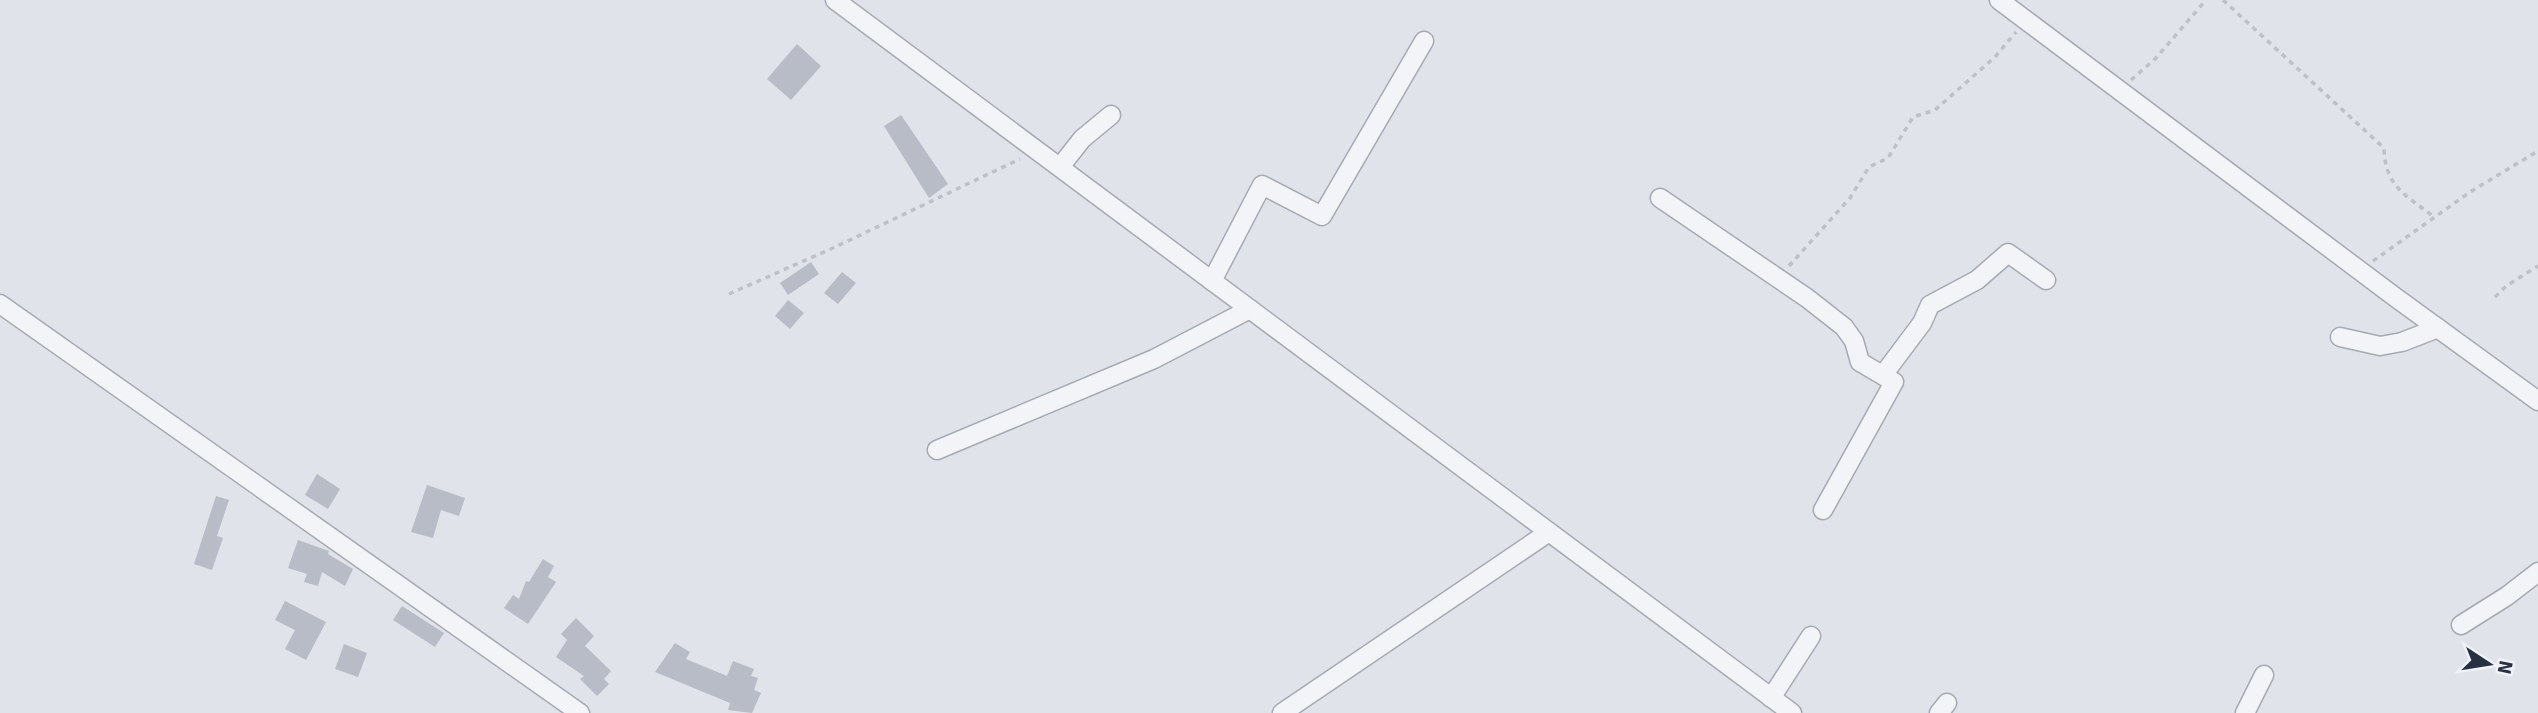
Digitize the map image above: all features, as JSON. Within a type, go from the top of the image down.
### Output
[{"type":"street","points":[[835,0],[1792,713]]},
{"type":"street","points":[[1999,0],[2538,401]]},
{"type":"street","points":[[1212,281],[1262,185],[1322,216],[1424,41]]},
{"type":"street","points":[[1060,167],[1082,139],[1111,115]]},
{"type":"street","points":[[1660,198],[1779,278],[1844,327],[1854,341],[1860,362],[1894,382],[1823,510]]},
{"type":"street","points":[[1884,376],[1922,323],[1930,305],[1977,280],[2008,253],[2046,281]]},
{"type":"street","points":[[0,304],[580,713]]},
{"type":"street","points":[[937,450],[1154,359],[1250,309]]},
{"type":"street","points":[[2340,337],[2380,346],[2402,342],[2438,328]]},
{"type":"street","points":[[1282,713],[1549,532]]},
{"type":"street","points":[[2461,625],[2507,596],[2538,572]]},
{"type":"street","points":[[1772,698],[1811,636]]},
{"type":"street","points":[[2245,713],[2264,675]]},
{"type":"path","points":[[2119,90],[2156,58],[2206,0]]},
{"type":"path","points":[[2223,0],[2384,148],[2385,166],[2393,184],[2434,217]]},
{"type":"path","points":[[1779,278],[1850,198],[1869,167],[1888,158],[1913,117],[1935,110],[1995,57],[2026,20]]},
{"type":"path","points":[[729,294],[857,237],[1037,150]]},
{"type":"path","points":[[2360,270],[2434,217],[2538,151]]},
{"type":"path","points":[[2495,297],[2506,286],[2538,266]]},
{"type":"building","points":[[797,44],[821,66],[791,100],[767,79]]},
{"type":"building","points":[[901,115],[948,184],[929,198],[884,126]]},
{"type":"building","points":[[811,262],[819,274],[788,295],[780,283]]},
{"type":"building","points":[[842,272],[856,283],[838,304],[824,293]]},
{"type":"building","points":[[788,300],[804,313],[790,329],[775,316]]},
{"type":"building","points":[[317,474],[340,489],[328,509],[305,495]]},
{"type":"building","points":[[427,485],[465,498],[459,516],[441,510],[433,538],[411,532]]},
{"type":"building","points":[[216,496],[229,500],[217,536],[223,538],[212,570],[194,564]]},
{"type":"building","points":[[298,540],[329,551],[328,554],[353,569],[345,586],[322,572],[318,586],[304,582],[307,574],[288,568]]},
{"type":"building","points":[[543,559],[554,566],[548,577],[556,582],[528,624],[504,608],[513,595],[519,599],[526,581],[529,582]]},
{"type":"building","points":[[285,601],[326,622],[306,660],[285,649],[295,630],[275,620]]},
{"type":"building","points":[[402,606],[444,633],[435,647],[393,620]]},
{"type":"building","points":[[576,618],[594,636],[585,646],[611,671],[604,679],[609,684],[597,696],[580,679],[584,676],[556,657],[567,640],[561,634]]},
{"type":"building","points":[[675,643],[690,652],[686,659],[727,676],[733,661],[754,669],[751,676],[758,678],[754,690],[761,693],[752,713],[728,710],[730,703],[655,672]]},
{"type":"building","points":[[344,644],[367,653],[358,677],[335,669]]}]
